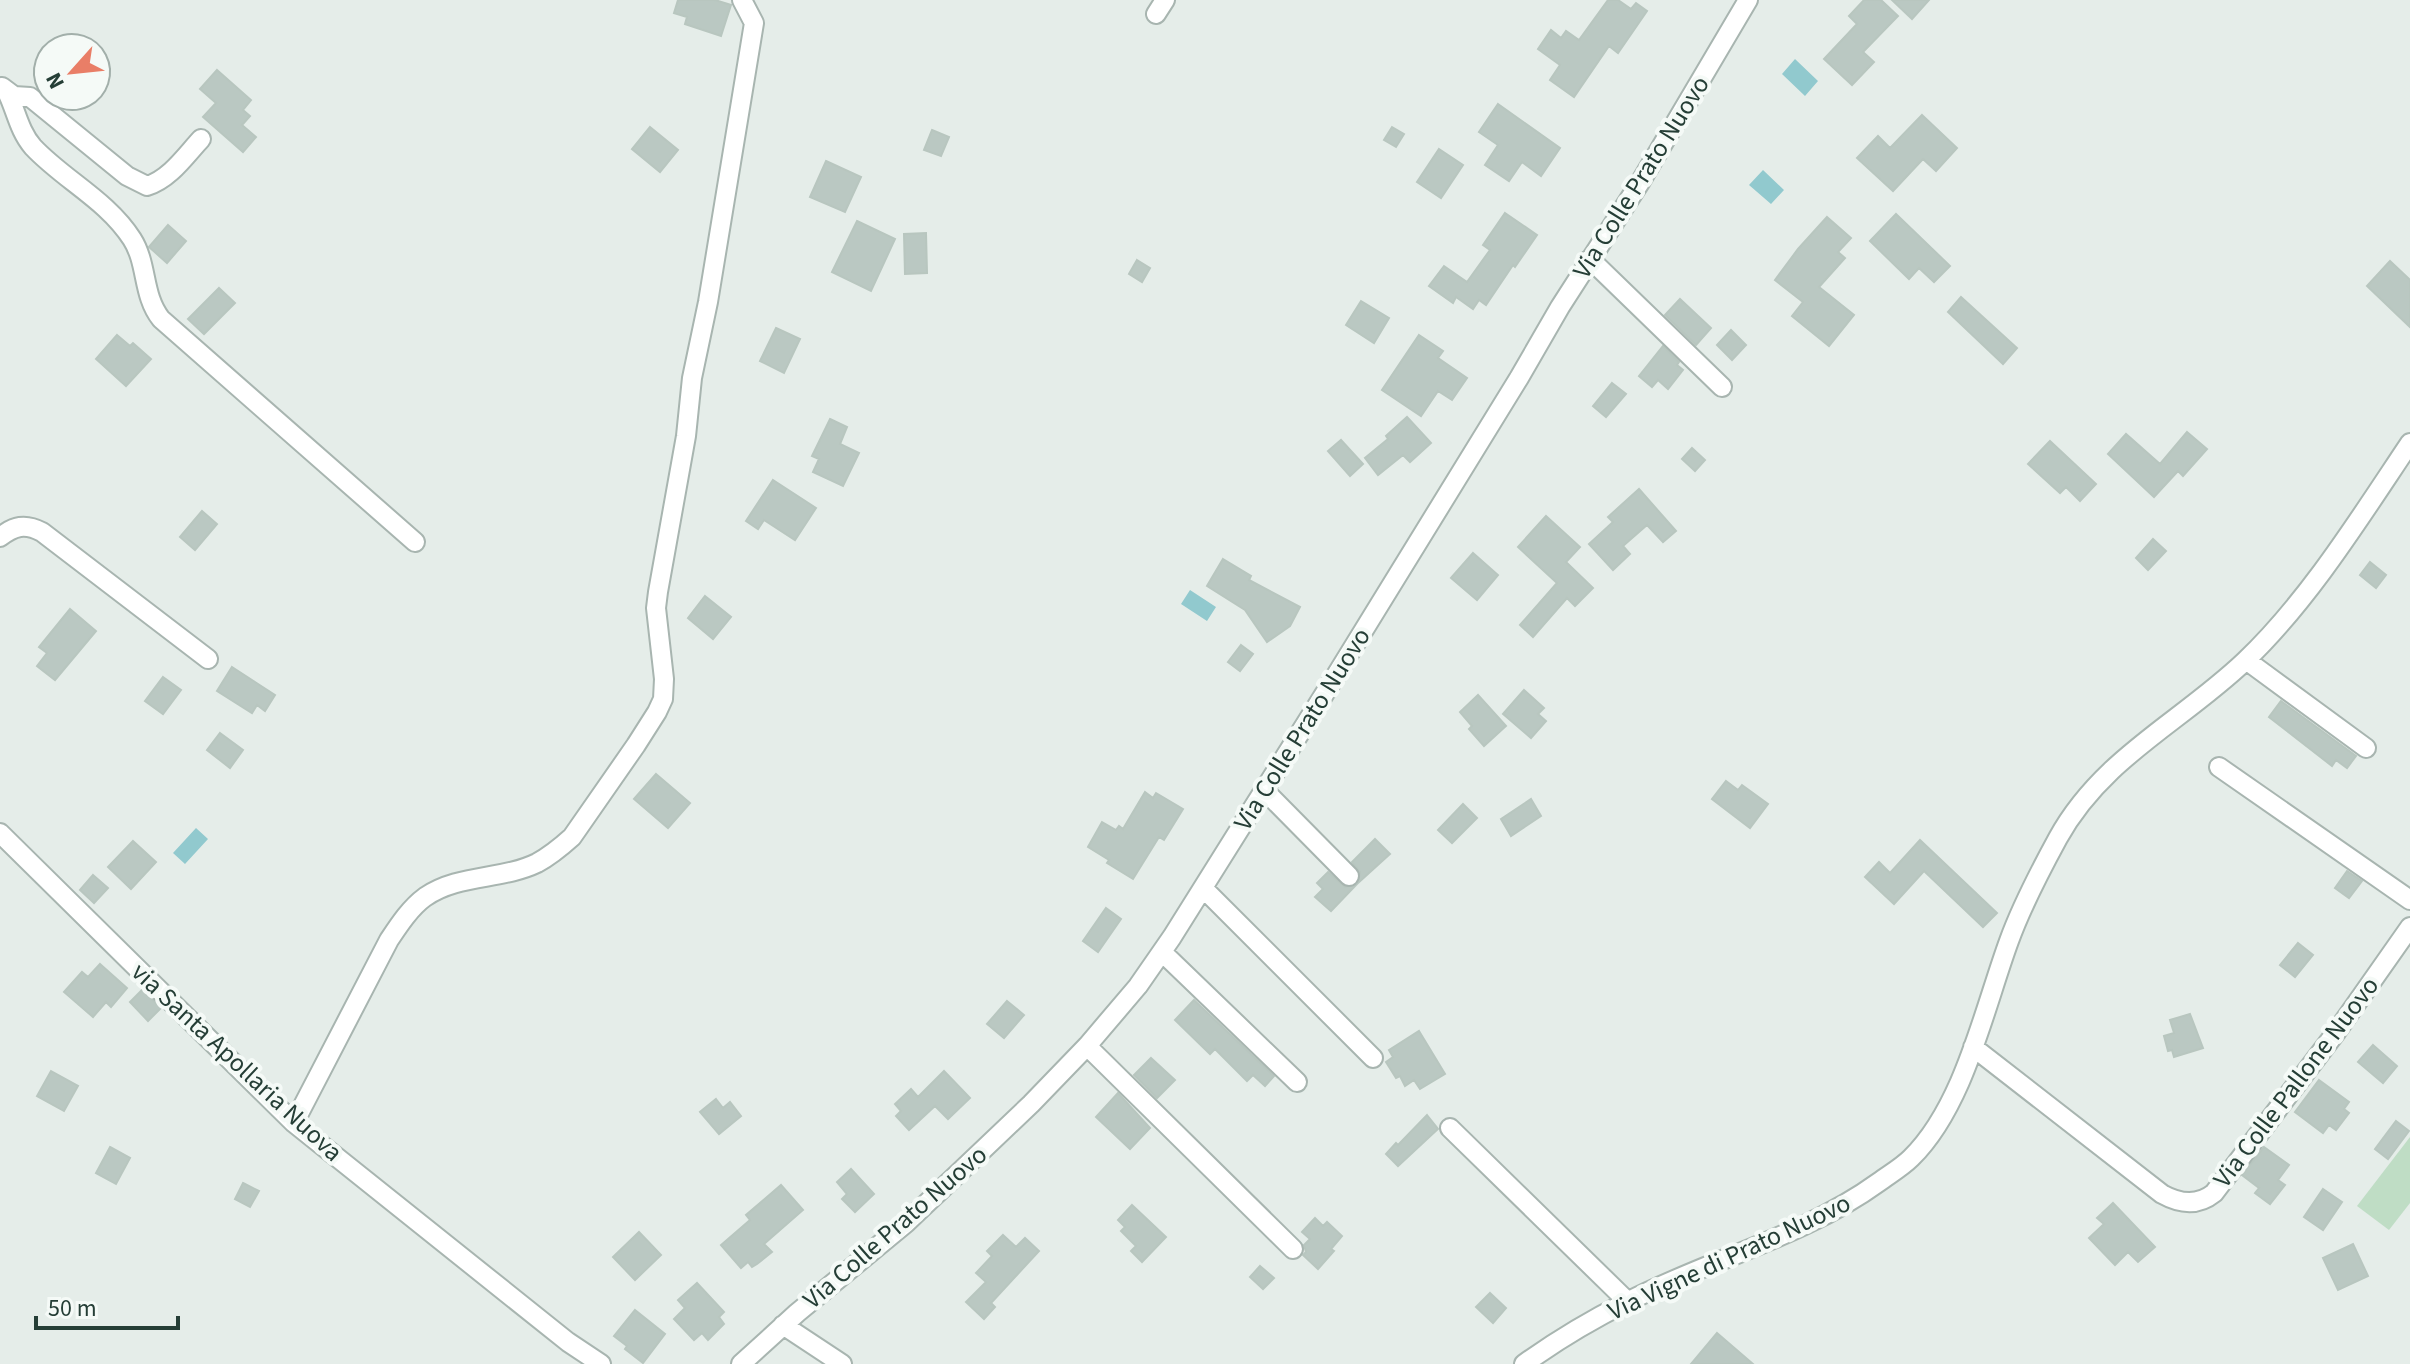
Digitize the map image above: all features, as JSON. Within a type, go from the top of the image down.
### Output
[{"type":"street","points":[[294,1123],[389,940],[418,902],[438,890],[538,863],[563,846],[628,758],[661,705],[664,686],[657,625],[658,592],[754,23],[742,0]]},
{"type":"street","name":"Via Colle Prato Nuovo","points":[[741,1364],[906,1223],[1031,1104],[1087,1046],[1138,986],[1203,888],[1445,500],[1748,0]]},
{"type":"street","points":[[3,88],[14,96],[30,97],[127,176],[147,186],[157,183],[169,173],[201,139]]},
{"type":"street","points":[[3,88],[33,147],[103,206],[133,241],[150,301],[161,319],[415,542]]},
{"type":"street","points":[[1590,259],[1722,387]]},
{"type":"street","name":"Via Vigne di Prato Nuovo","points":[[1524,1364],[1627,1301],[1775,1239],[1849,1204],[1909,1160],[1923,1145],[1947,1108],[1973,1047],[2010,937],[2033,885],[2077,809],[2106,773],[2246,660],[2296,607],[2410,443]]},
{"type":"street","points":[[0,537],[24,526],[42,532],[208,659]]},
{"type":"street","points":[[2246,660],[2366,748]]},
{"type":"street","points":[[2219,767],[2410,900]]},
{"type":"street","points":[[1264,790],[1349,876]]},
{"type":"street","name":"via Santa Apollaria Nuova","points":[[0,833],[294,1123],[568,1342],[601,1364]]},
{"type":"street","points":[[1203,888],[1373,1058]]},
{"type":"street","name":"Via Colle Pallone Nuovo","points":[[1973,1047],[2162,1194],[2180,1202],[2198,1201],[2214,1193],[2337,1031],[2410,927]]},
{"type":"street","points":[[1162,952],[1297,1082]]},
{"type":"street","points":[[1087,1046],[1293,1249]]},
{"type":"street","points":[[1450,1128],[1627,1301]]},
{"type":"street","points":[[783,1325],[842,1364]]},
{"type":"green space","points":[[2410,1137],[2410,1203],[2389,1230],[2357,1206]]},
{"type":"water","points":[[1795,59],[1818,81],[1805,96],[1782,74]]},
{"type":"water","points":[[1763,170],[1784,190],[1771,204],[1749,185]]},
{"type":"water","points":[[1190,590],[1216,607],[1207,621],[1181,604]]},
{"type":"water","points":[[196,828],[208,839],[185,864],[173,853]]},
{"type":"building","points":[[678,0],[715,0],[731,5],[721,36],[685,24],[687,17],[674,13]]},
{"type":"building","points":[[1608,0],[1618,0],[1631,9],[1636,3],[1647,11],[1618,53],[1609,46],[1574,97],[1550,80],[1560,65],[1538,49],[1551,30],[1561,38],[1566,31],[1579,40]]},
{"type":"building","points":[[1864,0],[1881,0],[1898,16],[1863,52],[1874,62],[1852,85],[1824,59],[1857,24],[1849,16]]},
{"type":"building","points":[[1892,0],[1929,0],[1912,19]]},
{"type":"building","points":[[217,70],[251,100],[243,110],[250,116],[242,125],[256,137],[243,152],[203,117],[216,103],[200,89]]},
{"type":"building","points":[[1498,104],[1560,148],[1541,176],[1522,162],[1509,181],[1485,165],[1498,145],[1479,132]]},
{"type":"building","points":[[1922,115],[1957,148],[1936,171],[1923,159],[1893,191],[1857,158],[1878,136],[1890,148]]},
{"type":"building","points":[[650,127],[678,150],[660,172],[632,149]]},
{"type":"building","points":[[1392,127],[1404,134],[1396,147],[1384,140]]},
{"type":"building","points":[[932,130],[949,137],[941,156],[924,150]]},
{"type":"building","points":[[1439,149],[1463,165],[1441,198],[1417,182]]},
{"type":"building","points":[[826,161],[861,177],[845,212],[810,197]]},
{"type":"building","points":[[1505,213],[1537,235],[1486,305],[1479,300],[1473,309],[1456,297],[1453,303],[1429,286],[1444,266],[1467,282],[1490,250],[1483,245]]},
{"type":"building","points":[[1896,214],[1950,266],[1934,282],[1919,268],[1909,279],[1870,241]]},
{"type":"building","points":[[1827,217],[1851,238],[1838,252],[1845,258],[1819,287],[1854,315],[1829,346],[1792,316],[1803,302],[1775,280]]},
{"type":"building","points":[[857,221],[895,239],[871,291],[832,272]]},
{"type":"building","points":[[168,225],[186,241],[167,263],[149,247]]},
{"type":"building","points":[[926,233],[927,273],[905,274],[904,234]]},
{"type":"building","points":[[1137,260],[1150,268],[1142,282],[1129,274]]},
{"type":"building","points":[[2390,261],[2410,280],[2410,327],[2367,286]]},
{"type":"building","points":[[219,288],[235,303],[204,334],[188,319]]},
{"type":"building","points":[[1961,297],[2017,348],[2003,364],[1948,312]]},
{"type":"building","points":[[1680,299],[1711,328],[1696,345],[1665,315]]},
{"type":"building","points":[[1361,301],[1389,318],[1374,343],[1346,325]]},
{"type":"building","points":[[776,328],[800,339],[784,373],[760,361]]},
{"type":"building","points":[[1731,330],[1746,345],[1732,360],[1717,345]]},
{"type":"building","points":[[117,335],[130,346],[133,343],[151,359],[126,386],[96,359]]},
{"type":"building","points":[[1419,335],[1443,351],[1438,358],[1467,378],[1452,400],[1438,391],[1421,416],[1382,390]]},
{"type":"building","points":[[1663,346],[1683,370],[1668,389],[1658,380],[1652,387],[1639,376]]},
{"type":"building","points":[[1612,383],[1626,394],[1606,417],[1593,406]]},
{"type":"building","points":[[1407,417],[1431,443],[1410,462],[1403,455],[1378,475],[1365,458],[1388,439],[1386,436]]},
{"type":"building","points":[[830,419],[847,427],[840,444],[859,453],[843,486],[813,472],[819,459],[812,456]]},
{"type":"building","points":[[2187,432],[2207,449],[2183,476],[2178,471],[2154,497],[2108,454],[2126,434],[2160,464]]},
{"type":"building","points":[[1341,440],[1363,464],[1350,476],[1328,451]]},
{"type":"building","points":[[2050,441],[2096,484],[2080,501],[2066,487],[2060,493],[2028,464]]},
{"type":"building","points":[[1692,448],[1705,460],[1695,471],[1682,459]]},
{"type":"building","points":[[773,480],[816,508],[795,540],[764,520],[758,529],[746,521]]},
{"type":"building","points":[[1639,489],[1676,531],[1663,542],[1647,525],[1623,546],[1630,554],[1613,570],[1589,544],[1613,522],[1608,517]]},
{"type":"building","points":[[202,511],[217,524],[195,550],[180,537]]},
{"type":"building","points":[[1546,516],[1580,547],[1566,562],[1593,588],[1575,606],[1567,598],[1533,637],[1520,625],[1557,583],[1518,547]]},
{"type":"building","points":[[2153,539],[2166,551],[2148,570],[2136,558]]},
{"type":"building","points":[[1473,553],[1498,575],[1477,600],[1451,578]]},
{"type":"building","points":[[1223,559],[1251,576],[1249,580],[1300,607],[1290,626],[1267,642],[1245,610],[1207,586]]},
{"type":"building","points":[[2370,562],[2386,575],[2376,588],[2360,575]]},
{"type":"building","points":[[705,596],[731,617],[713,639],[688,618]]},
{"type":"building","points":[[70,609],[96,631],[55,680],[37,666],[47,653],[39,647]]},
{"type":"building","points":[[1241,645],[1253,654],[1240,671],[1228,662]]},
{"type":"building","points":[[232,667],[275,695],[265,711],[257,705],[252,713],[217,691]]},
{"type":"building","points":[[163,677],[181,690],[163,714],[145,701]]},
{"type":"building","points":[[1524,690],[1544,708],[1538,714],[1546,721],[1531,738],[1503,714]]},
{"type":"building","points":[[1478,695],[1506,726],[1484,746],[1469,729],[1472,726],[1460,712]]},
{"type":"building","points":[[2281,701],[2356,756],[2347,768],[2336,760],[2332,766],[2269,717]]},
{"type":"building","points":[[220,733],[243,750],[230,768],[207,750]]},
{"type":"building","points":[[656,774],[690,803],[668,828],[634,799]]},
{"type":"building","points":[[1726,781],[1738,790],[1742,785],[1768,804],[1750,828],[1712,799]]},
{"type":"building","points":[[1145,792],[1153,798],[1156,793],[1183,809],[1164,840],[1159,837],[1133,879],[1088,847],[1102,822],[1116,830],[1119,826],[1123,829]]},
{"type":"building","points":[[1531,799],[1541,816],[1511,836],[1501,819]]},
{"type":"building","points":[[1463,804],[1477,818],[1452,843],[1438,830]]},
{"type":"building","points":[[1375,839],[1390,854],[1358,883],[1360,872],[1352,862]]},
{"type":"building","points":[[1920,840],[1997,913],[1983,927],[1924,871],[1894,904],[1865,877],[1879,862],[1890,873]]},
{"type":"building","points":[[133,841],[156,862],[131,889],[108,867]]},
{"type":"building","points":[[2347,871],[2362,881],[2349,898],[2335,888]]},
{"type":"building","points":[[1328,872],[1345,887],[1356,885],[1331,911],[1315,897],[1323,889],[1317,883]]},
{"type":"building","points":[[93,875],[108,888],[94,903],[80,890]]},
{"type":"building","points":[[1106,908],[1121,919],[1098,952],[1083,941]]},
{"type":"building","points":[[2298,943],[2313,955],[2295,977],[2280,965]]},
{"type":"building","points":[[100,964],[127,988],[111,1007],[106,1002],[93,1017],[64,992],[82,972],[88,977]]},
{"type":"building","points":[[142,990],[161,1008],[148,1021],[130,1002]]},
{"type":"building","points":[[1194,1000],[1274,1076],[1265,1086],[1253,1075],[1247,1081],[1215,1049],[1210,1054],[1175,1020]]},
{"type":"building","points":[[1007,1001],[1024,1015],[1004,1038],[987,1024]]},
{"type":"building","points":[[2190,1014],[2203,1048],[2174,1057],[2172,1050],[2168,1051],[2164,1036],[2174,1033],[2170,1020]]},
{"type":"building","points":[[1419,1031],[1445,1074],[1420,1089],[1414,1080],[1405,1086],[1386,1062],[1393,1057],[1389,1050]]},
{"type":"building","points":[[2373,1045],[2397,1066],[2383,1083],[2358,1062]]},
{"type":"building","points":[[1151,1058],[1175,1080],[1157,1098],[1134,1075]]},
{"type":"building","points":[[51,1071],[78,1086],[64,1111],[37,1096]]},
{"type":"building","points":[[944,1071],[970,1098],[948,1119],[935,1106],[909,1130],[896,1116],[901,1111],[895,1104],[911,1089],[918,1097]]},
{"type":"building","points":[[2319,1080],[2349,1102],[2344,1109],[2349,1113],[2336,1130],[2329,1125],[2323,1133],[2295,1112]]},
{"type":"building","points":[[1118,1093],[1150,1128],[1130,1149],[1096,1117]]},
{"type":"building","points":[[716,1099],[723,1108],[730,1102],[741,1116],[719,1134],[700,1112]]},
{"type":"building","points":[[1427,1115],[1438,1129],[1398,1166],[1386,1154]]},
{"type":"building","points":[[2396,1121],[2409,1131],[2388,1159],[2375,1149]]},
{"type":"building","points":[[110,1147],[130,1158],[116,1184],[96,1173]]},
{"type":"building","points":[[2264,1147],[2289,1165],[2278,1180],[2285,1185],[2270,1204],[2255,1193],[2259,1188],[2242,1175]]},
{"type":"building","points":[[851,1169],[874,1194],[855,1212],[842,1199],[847,1194],[837,1182]]},
{"type":"building","points":[[243,1183],[259,1191],[250,1207],[235,1199]]},
{"type":"building","points":[[781,1185],[803,1210],[764,1244],[772,1252],[752,1267],[748,1262],[741,1268],[721,1245],[750,1220],[746,1215]]},
{"type":"building","points":[[2323,1189],[2342,1202],[2323,1230],[2304,1217]]},
{"type":"building","points":[[2113,1203],[2155,1247],[2138,1262],[2128,1252],[2115,1265],[2089,1238],[2104,1224],[2097,1218]]},
{"type":"building","points":[[1132,1205],[1166,1237],[1142,1262],[1131,1251],[1136,1246],[1121,1231],[1125,1227],[1118,1220]]},
{"type":"building","points":[[1315,1218],[1323,1226],[1327,1222],[1342,1236],[1318,1269],[1303,1255],[1306,1252],[1304,1245],[1310,1239],[1302,1232]]},
{"type":"building","points":[[639,1232],[661,1255],[635,1280],[613,1257]]},
{"type":"building","points":[[1003,1235],[1016,1247],[1025,1238],[1039,1251],[991,1303],[995,1307],[984,1319],[966,1302],[986,1282],[976,1273],[992,1256],[987,1251]]},
{"type":"building","points":[[2353,1244],[2368,1276],[2338,1290],[2323,1258]]},
{"type":"building","points":[[1260,1266],[1274,1278],[1263,1289],[1250,1277]]},
{"type":"building","points":[[697,1283],[724,1312],[719,1317],[724,1324],[708,1340],[702,1333],[694,1340],[674,1319],[685,1308],[678,1300]]},
{"type":"building","points":[[1490,1293],[1506,1308],[1493,1323],[1476,1307]]},
{"type":"building","points":[[635,1310],[665,1334],[643,1363],[614,1336]]},
{"type":"building","points":[[1717,1333],[1753,1364],[1691,1364]]}]
